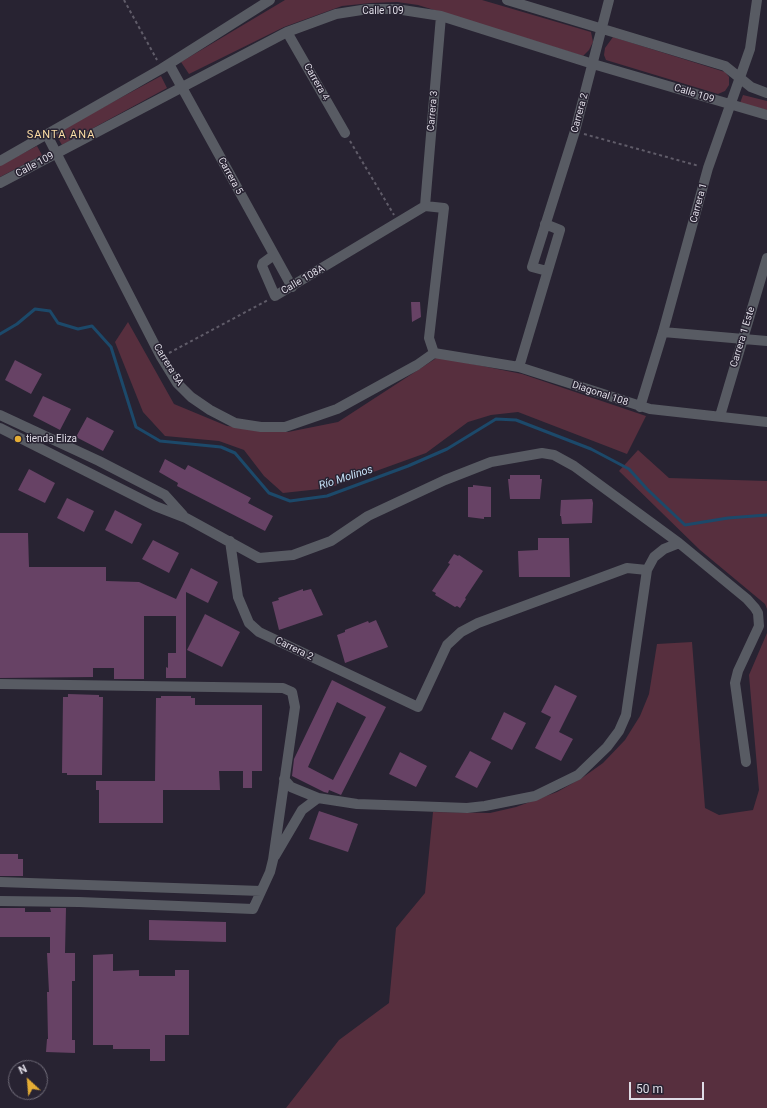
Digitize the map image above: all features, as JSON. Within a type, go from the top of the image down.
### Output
[{"type":"street","name":"Calle 109","points":[[0,161],[165,66],[270,0]]},
{"type":"street","points":[[507,0],[725,66],[751,87],[767,93]]},
{"type":"street","name":"Carrera 2","points":[[547,271],[532,267],[575,131],[609,0]]},
{"type":"street","name":"Carrera 1","points":[[640,407],[663,332],[708,168],[750,49],[757,0]]},
{"type":"street","name":"Calle 109","points":[[0,183],[287,32],[336,14],[368,9],[396,9],[441,16],[593,64],[767,115]]},
{"type":"street","name":"Carrera 3","points":[[425,206],[441,16]]},
{"type":"street","name":"Carrera 4","points":[[287,32],[345,133]]},
{"type":"street","name":"Carrera 5","points":[[165,66],[182,88],[292,287]]},
{"type":"street","name":"Carrera 5A","points":[[47,135],[161,357],[177,383],[191,397],[210,410],[235,423],[261,427],[286,428],[337,409],[417,365],[434,353]]},
{"type":"street","points":[[425,206],[444,208],[429,338],[434,353]]},
{"type":"street","name":"Calle 108A","points":[[275,296],[399,223],[425,206]]},
{"type":"street","points":[[519,367],[560,230],[545,224]]},
{"type":"street","points":[[274,255],[263,263],[262,266],[275,296]]},
{"type":"street","name":"Carrera 1 Este","points":[[720,416],[767,258]]},
{"type":"street","points":[[663,332],[767,341]]},
{"type":"street","name":"Diagonal 108","points":[[434,353],[519,367],[640,407],[767,422]]},
{"type":"street","points":[[0,415],[99,461],[165,495],[186,518]]},
{"type":"street","points":[[0,428],[155,506],[186,518],[259,558],[293,555],[331,541],[368,516],[445,480],[491,462],[542,453],[554,455],[574,466],[680,543],[747,599],[758,613],[759,626],[738,671],[736,683],[746,762]]},
{"type":"street","name":"Carrera 2","points":[[230,541],[238,597],[249,623],[259,632],[418,707],[447,645],[461,632],[478,623],[627,568],[647,570]]},
{"type":"street","points":[[284,779],[291,786],[318,798],[357,804],[473,808],[535,796],[578,775],[608,746],[619,731],[626,715],[647,570],[654,557],[664,549],[680,543]]},
{"type":"street","points":[[0,684],[288,689],[294,698],[295,707],[273,860],[270,872],[253,909],[0,900]]},
{"type":"street","points":[[273,860],[302,810],[318,798]]},
{"type":"street","points":[[0,882],[260,891]]},
{"type":"path","points":[[124,0],[165,66]]},
{"type":"path","points":[[575,131],[708,168]]},
{"type":"path","points":[[345,133],[399,223]]},
{"type":"path","name":"Calle 108A","points":[[161,357],[275,296]]},
{"type":"shaded area","points":[[285,0],[482,0],[591,32],[593,42],[589,50],[583,56],[418,5],[397,2],[371,3],[342,6],[284,27],[189,74],[181,62]]},
{"type":"shaded area","points":[[613,37],[725,72],[729,77],[729,85],[725,91],[718,94],[606,60],[604,55],[605,48]]},
{"type":"shaded area","points":[[161,76],[167,88],[62,145],[55,133]]},
{"type":"shaded area","points":[[743,95],[767,101],[767,110],[740,103]]},
{"type":"shaded area","points":[[37,146],[42,155],[0,177],[0,165]]},
{"type":"shaded area","points":[[128,322],[174,404],[227,426],[288,432],[338,422],[438,357],[522,374],[646,416],[627,454],[518,412],[491,415],[468,422],[426,453],[329,488],[283,493],[264,476],[244,450],[219,441],[165,436],[143,412],[115,342]]},
{"type":"shaded area","points":[[638,450],[669,478],[767,481],[767,609],[765,604],[700,550],[619,471]]},
{"type":"shaded area","points":[[767,633],[767,1108],[286,1108],[339,1040],[389,1003],[396,928],[425,893],[433,812],[490,813],[516,807],[557,792],[582,778],[603,763],[625,740],[640,716],[649,694],[657,644],[692,642],[705,808],[719,815],[753,810],[759,790],[749,675]]},
{"type":"building","points":[[411,302],[420,302],[421,317],[412,322]]},
{"type":"building","points":[[15,360],[42,374],[31,394],[5,380]]},
{"type":"building","points":[[43,396],[71,409],[60,430],[33,416]]},
{"type":"building","points":[[87,417],[114,431],[103,451],[76,437]]},
{"type":"building","points":[[165,459],[185,470],[188,465],[251,498],[248,503],[273,516],[265,531],[177,486],[178,483],[159,472]]},
{"type":"building","points":[[29,469],[55,483],[45,503],[18,490]]},
{"type":"building","points":[[510,475],[540,475],[540,479],[542,479],[540,499],[510,499],[508,479],[510,479]]},
{"type":"building","points":[[473,485],[491,487],[491,517],[484,517],[484,519],[468,517],[468,487],[473,487]]},
{"type":"building","points":[[67,498],[94,511],[84,532],[57,518]]},
{"type":"building","points":[[592,499],[592,523],[562,524],[560,516],[561,500]]},
{"type":"building","points":[[115,510],[142,524],[132,544],[105,530]]},
{"type":"building","points":[[0,533],[28,533],[29,567],[106,567],[106,581],[139,582],[176,599],[191,568],[218,582],[208,603],[186,592],[186,678],[166,678],[168,653],[176,653],[176,616],[144,616],[144,679],[114,679],[114,668],[93,668],[93,677],[0,678]]},
{"type":"building","points":[[538,538],[569,538],[570,577],[519,577],[518,551],[538,550]]},
{"type":"building","points":[[153,540],[179,553],[169,573],[142,559]]},
{"type":"building","points":[[454,554],[459,555],[483,571],[460,608],[457,606],[455,607],[435,595],[436,593],[432,591],[450,564],[448,563]]},
{"type":"building","points":[[303,589],[303,591],[311,589],[323,615],[279,630],[272,602],[279,600],[278,598]]},
{"type":"building","points":[[205,614],[240,632],[222,667],[187,650]]},
{"type":"building","points":[[376,620],[388,647],[345,663],[337,635],[345,632],[345,630],[368,621],[369,623]]},
{"type":"building","points":[[332,680],[386,707],[341,795],[329,790],[328,793],[324,792],[292,776],[294,759]],"holes":[[[337,702],[366,717],[333,780],[308,767]]]},
{"type":"building","points":[[555,685],[577,696],[559,732],[573,739],[561,761],[535,748],[551,717],[541,712]]},
{"type":"building","points":[[68,694],[99,695],[99,697],[103,697],[102,775],[67,775],[67,773],[62,773],[63,697],[68,697]]},
{"type":"building","points":[[161,696],[191,696],[191,698],[195,698],[195,705],[262,705],[262,771],[252,771],[252,788],[243,788],[243,771],[219,771],[220,790],[163,790],[163,823],[99,823],[99,790],[96,790],[96,781],[155,781],[156,698],[161,698]]},
{"type":"building","points":[[504,712],[526,723],[512,750],[491,739]]},
{"type":"building","points":[[470,751],[491,762],[477,788],[455,777]]},
{"type":"building","points":[[400,752],[427,766],[416,787],[389,774]]},
{"type":"building","points":[[319,811],[358,824],[348,852],[309,839]]},
{"type":"building","points":[[0,854],[18,854],[18,859],[23,859],[23,876],[0,876]]},
{"type":"building","points":[[0,908],[25,908],[25,912],[51,912],[50,908],[66,908],[65,953],[75,953],[75,981],[72,981],[72,1040],[75,1040],[75,1053],[46,1052],[48,1039],[47,992],[49,992],[47,953],[50,953],[50,937],[0,937]]},
{"type":"building","points":[[149,920],[226,922],[226,942],[149,940]]},
{"type":"building","points":[[113,954],[113,971],[139,970],[139,976],[175,976],[175,970],[189,970],[189,1035],[165,1035],[165,1061],[150,1061],[150,1049],[113,1049],[113,1045],[93,1045],[93,955]]},
{"type":"waterway","name":"Río Molinos","points":[[0,334],[17,324],[35,309],[50,311],[58,323],[78,329],[92,326],[111,347],[136,427],[160,441],[221,447],[235,453],[269,493],[290,501],[327,496],[408,466],[447,449],[496,419],[516,420],[591,449],[629,469],[647,489],[685,525],[728,518],[767,515]]},
{"type":"place","name":"tienda Eliza","points":[[18,439]]},
{"type":"district","name":"SANTA ANA","points":[[61,135]]}]
